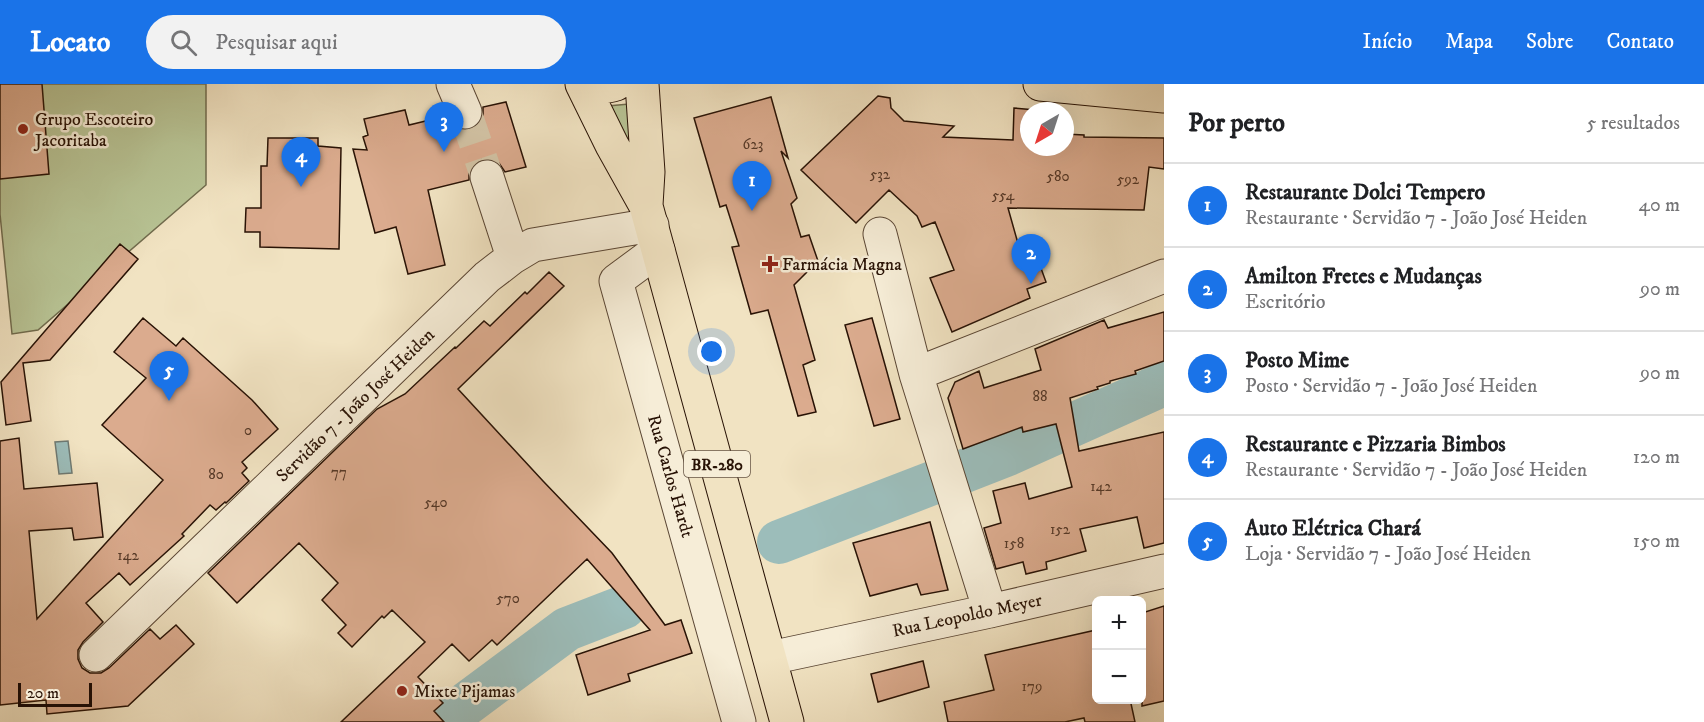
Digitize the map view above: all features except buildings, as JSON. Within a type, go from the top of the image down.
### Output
[{"type":"main road","points":[[1040,84],[1094,87],[1164,96]]},
{"type":"main road","name":"BR-280","points":[[619,85],[612,145],[652,227],[787,722]]},
{"type":"main road","name":"BR-280","points":[[619,85],[648,172],[652,227]]},
{"type":"street","points":[[487,177],[513,257]]},
{"type":"street","name":"Servidão 7 - João José Heiden","points":[[96,655],[479,284],[513,257],[533,245],[652,227]]},
{"type":"street","name":"Rua Carlos Hardt","points":[[652,227],[616,281],[740,722]]},
{"type":"street","points":[[880,234],[916,374],[990,611]]},
{"type":"street","points":[[916,374],[1164,276]]},
{"type":"street","name":"Rua Leopoldo Meyer","points":[[770,658],[1164,571]]},
{"type":"green space","points":[[0,84],[206,84],[206,185],[38,330],[12,334],[0,214]]},
{"type":"green space","points":[[629,104],[632,148],[608,106]]},
{"type":"water","points":[[68,441],[72,473],[59,474],[55,442]]},
{"type":"waterway","points":[[962,472],[1008,454],[1164,384]]},
{"type":"waterway","points":[[779,542],[935,482]]},
{"type":"waterway","points":[[442,722],[567,629],[624,607]]},
{"type":"tunnel","points":[[465,112],[487,177]]},
{"type":"place","name":"Grupo Escoteiro Jacoritaba","points":[[23,129]]},
{"type":"place","name":"Posto Mime","points":[[444,152]]},
{"type":"place","name":"Restaurante e Pizzaria Bimbos","points":[[301,187]]},
{"type":"place","name":"Restaurante Dolci Tempero","points":[[752,211]]},
{"type":"place","name":"Farmácia Magna","points":[[770,264]]},
{"type":"place","name":"Amilton Fretes e Mudanças","points":[[1031,284]]},
{"type":"place","name":"Auto Elétrica Chará","points":[[169,401]]},
{"type":"place","name":"Mixte Pijamas","points":[[402,691]]}]
